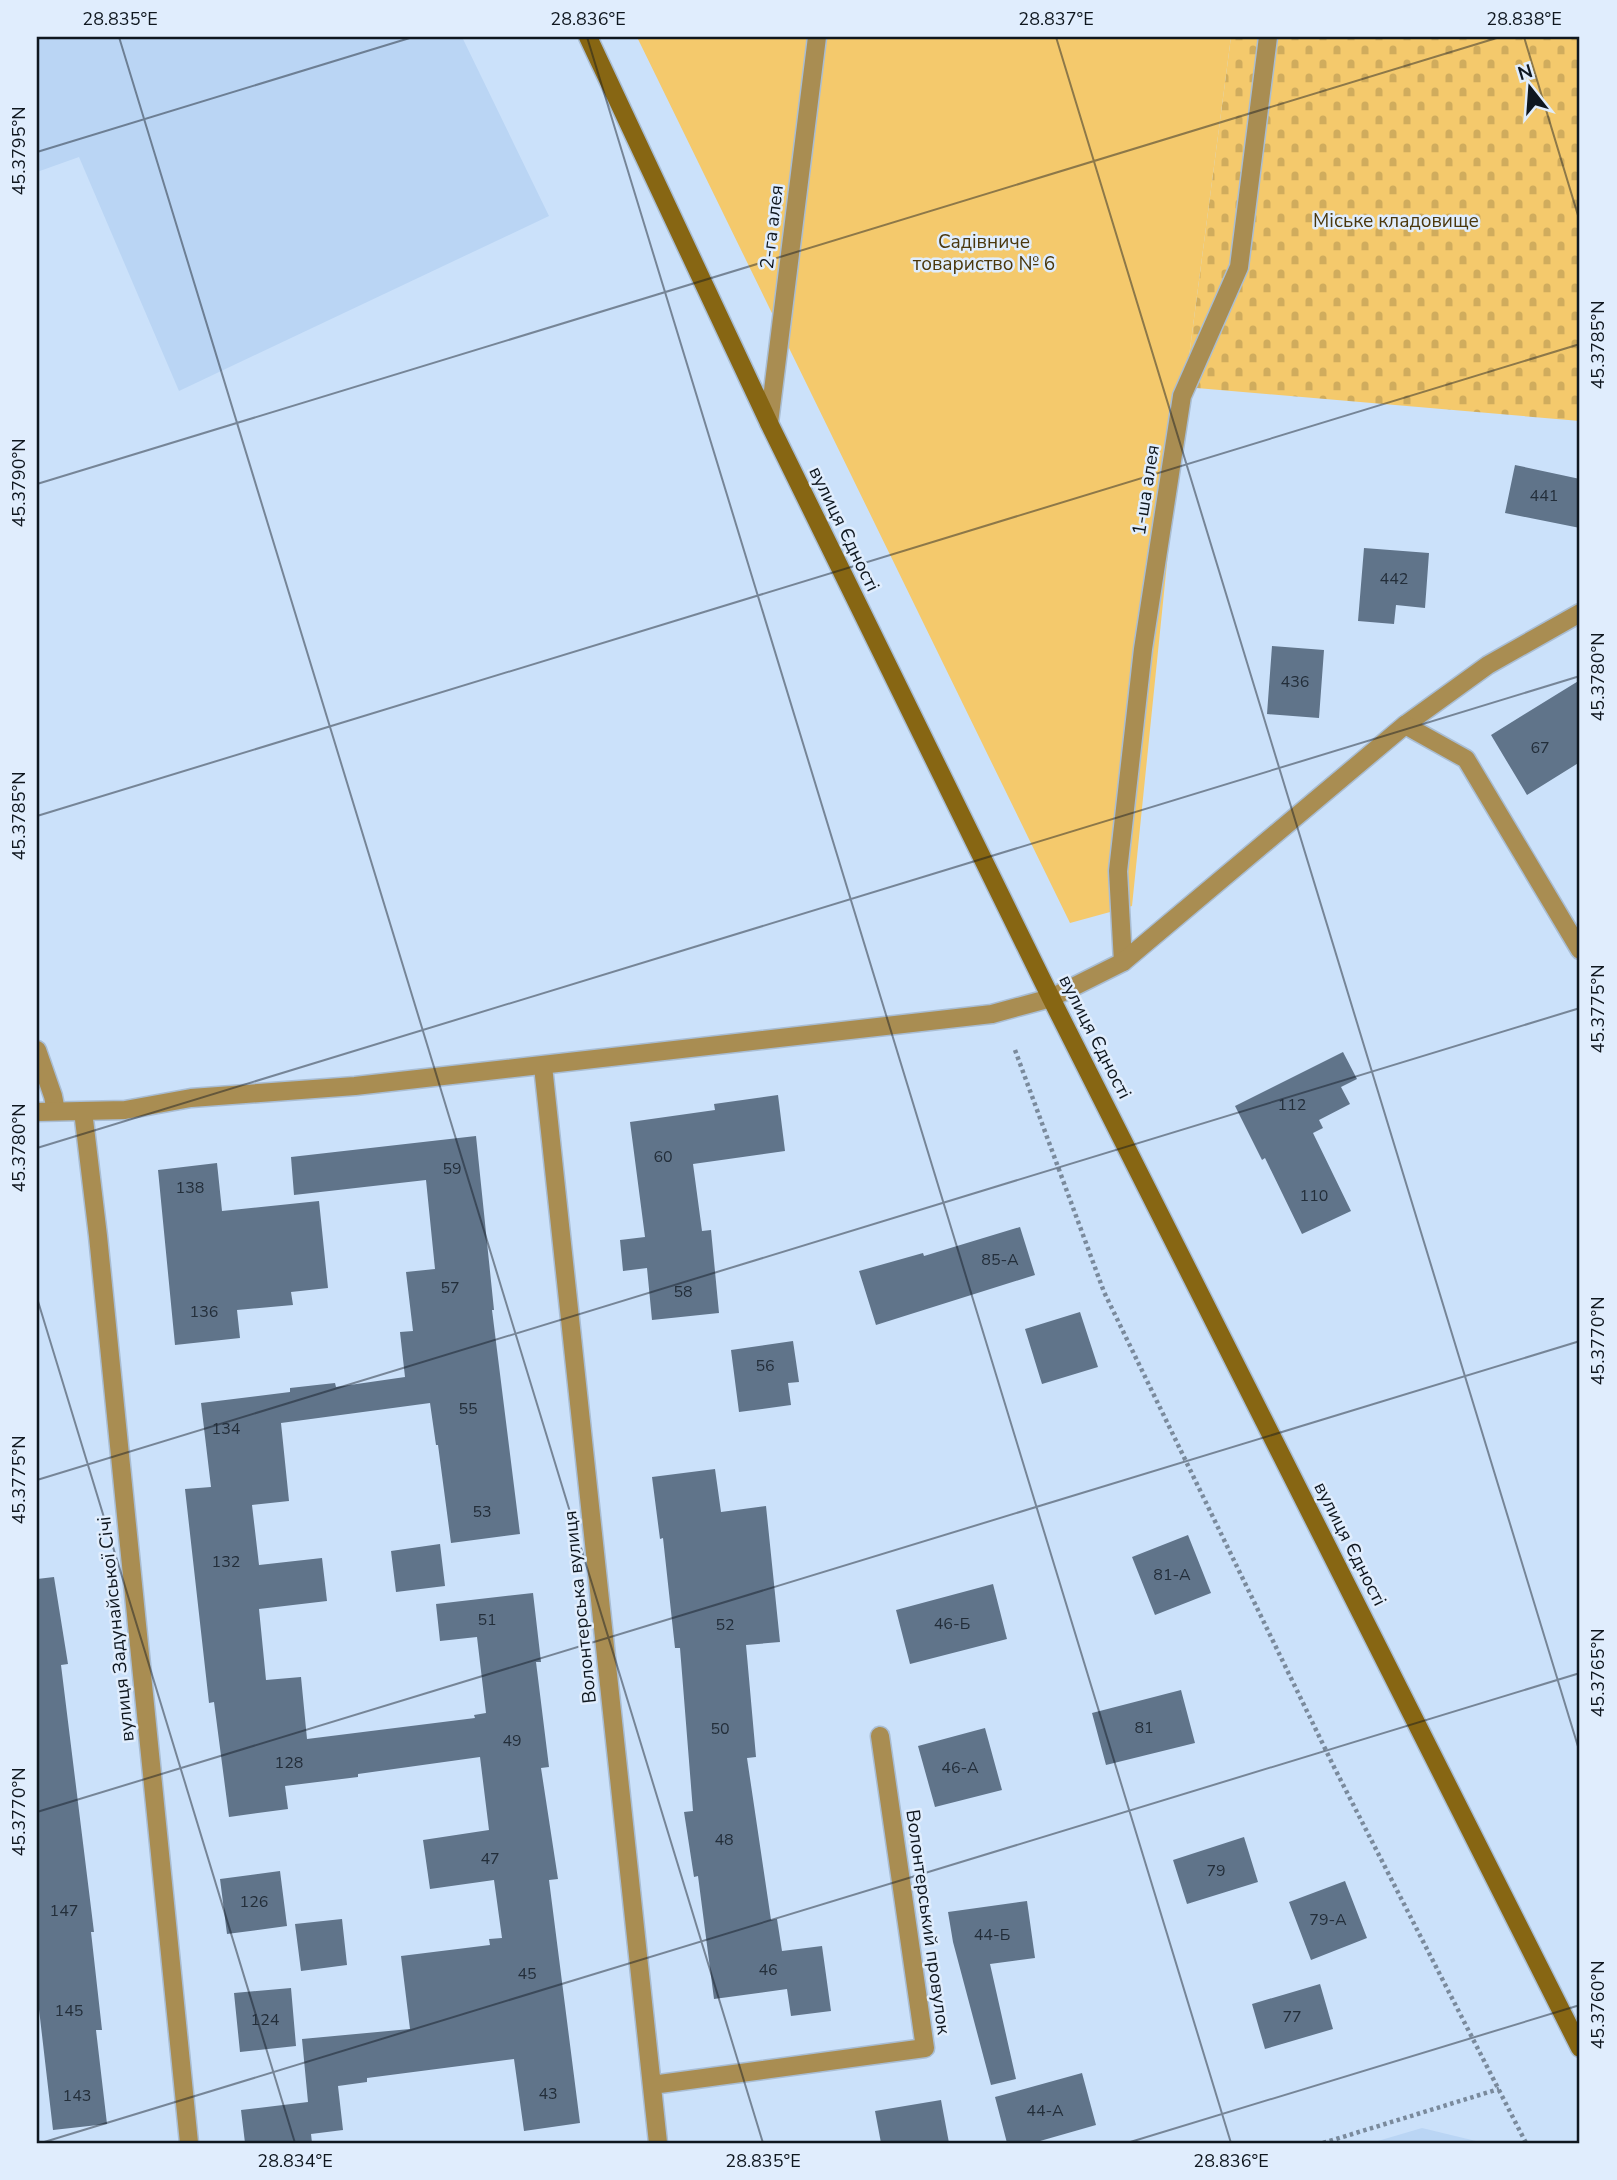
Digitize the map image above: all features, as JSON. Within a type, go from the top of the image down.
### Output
[{"type":"main road","name":"вулиця Єдності","points":[[588,37],[769,423],[1051,998],[1580,2048]]},
{"type":"street","name":"2-га алея","points":[[769,423],[817,37]]},
{"type":"street","name":"1-ша алея","points":[[1123,962],[1118,871],[1143,649],[1182,396],[1239,267],[1268,37]]},
{"type":"street","points":[[37,1112],[125,1110],[191,1098],[355,1086],[543,1066],[992,1014],[1051,998],[1123,962],[1405,725],[1488,665],[1580,612]]},
{"type":"street","points":[[1405,725],[1466,759],[1580,950]]},
{"type":"street","points":[[37,1050],[56,1111]]},
{"type":"street","name":"Волонтерська вулиця","points":[[543,1066],[658,2143]]},
{"type":"street","name":"вулиця Задунайської Січі","points":[[83,1111],[98,1236],[189,2143]]},
{"type":"street","name":"Волонтерський провулок","points":[[652,2085],[925,2048],[880,1736]]},
{"type":"path","points":[[1015,1050],[1104,1292],[1334,1767],[1526,2143]]},
{"type":"path","points":[[1323,2143],[1499,2089]]},
{"type":"shaded area","points":[[37,37],[462,37],[549,216],[179,391],[79,157],[37,172]]},
{"type":"shaded area","points":[[1422,2128],[1480,2142],[1480,2143],[1371,2143]]},
{"type":"green space","name":"Садівниче товариство № 6","points":[[637,37],[1231,37],[1185,387],[1132,906],[1070,923]]},
{"type":"green space","name":"Міське кладовище","points":[[1231,37],[1580,37],[1580,421],[1185,387]]},
{"type":"building","points":[[1515,465],[1580,479],[1580,528],[1505,513]]},
{"type":"building","points":[[1364,548],[1429,553],[1425,608],[1396,605],[1394,624],[1358,621]]},
{"type":"building","points":[[1272,646],[1324,650],[1319,718],[1267,714]]},
{"type":"building","points":[[1580,680],[1580,762],[1527,795],[1491,735]]},
{"type":"building","points":[[1343,1052],[1357,1079],[1341,1087],[1350,1104],[1319,1120],[1323,1128],[1313,1133],[1351,1211],[1302,1234],[1265,1158],[1262,1160],[1235,1106]]},
{"type":"building","points":[[778,1095],[785,1151],[693,1164],[702,1231],[711,1230],[719,1313],[652,1320],[647,1268],[623,1271],[620,1240],[645,1237],[630,1122],[715,1110],[714,1104]]},
{"type":"building","points":[[476,1136],[492,1310],[520,1534],[451,1543],[430,1403],[281,1423],[289,1501],[252,1505],[259,1565],[322,1558],[327,1601],[259,1609],[266,1680],[301,1677],[307,1739],[475,1718],[474,1715],[486,1713],[477,1637],[440,1641],[436,1604],[533,1593],[541,1662],[536,1662],[549,1767],[541,1768],[558,1879],[549,1880],[580,2123],[524,2131],[514,2059],[367,2078],[367,2082],[338,2086],[343,2130],[311,2134],[312,2143],[245,2143],[241,2110],[308,2102],[302,2039],[410,2029],[401,1956],[490,1945],[489,1939],[502,1938],[494,1880],[430,1889],[423,1840],[489,1830],[480,1757],[285,1786],[288,1809],[229,1817],[214,1702],[209,1703],[185,1489],[211,1487],[201,1403],[290,1392],[290,1388],[335,1383],[336,1387],[405,1377],[400,1332],[413,1331],[406,1272],[435,1269],[426,1180],[294,1195],[291,1157]]},
{"type":"building","points":[[217,1163],[222,1211],[319,1201],[328,1288],[291,1292],[293,1305],[237,1310],[240,1338],[175,1345],[158,1170]]},
{"type":"building","points":[[1020,1227],[1035,1275],[876,1325],[859,1271],[923,1253],[924,1256]]},
{"type":"building","points":[[1080,1312],[1098,1367],[1042,1384],[1025,1329]]},
{"type":"building","points":[[793,1341],[799,1382],[788,1383],[791,1405],[739,1412],[731,1350]]},
{"type":"building","points":[[715,1469],[721,1512],[766,1506],[780,1642],[746,1645],[756,1757],[747,1758],[771,1920],[777,1919],[782,1951],[822,1946],[831,2011],[791,2016],[787,1989],[714,1999],[698,1876],[694,1877],[684,1812],[693,1811],[680,1648],[675,1648],[663,1538],[660,1539],[652,1477]]},
{"type":"building","points":[[1188,1535],[1211,1593],[1155,1615],[1132,1557]]},
{"type":"building","points":[[440,1544],[445,1586],[396,1592],[391,1551]]},
{"type":"building","points":[[54,1577],[68,1664],[61,1665],[94,1932],[91,1932],[102,2030],[96,2030],[107,2124],[53,2130],[37,1992],[37,1579]]},
{"type":"building","points":[[993,1584],[1007,1639],[910,1664],[896,1610]]},
{"type":"building","points":[[1181,1690],[1195,1743],[1106,1765],[1092,1713]]},
{"type":"building","points":[[985,1728],[1002,1790],[935,1807],[918,1746]]},
{"type":"building","points":[[1244,1837],[1258,1882],[1187,1904],[1173,1860]]},
{"type":"building","points":[[280,1871],[287,1926],[227,1934],[220,1879]]},
{"type":"building","points":[[1345,1881],[1367,1938],[1311,1960],[1289,1902]]},
{"type":"building","points":[[1027,1901],[1035,1958],[990,1964],[1016,2079],[991,2085],[953,1942],[948,1912]]},
{"type":"building","points":[[342,1919],[347,1965],[301,1971],[295,1924]]},
{"type":"building","points":[[1320,1984],[1333,2029],[1265,2049],[1252,2004]]},
{"type":"building","points":[[291,1988],[296,2046],[240,2052],[234,1993]]},
{"type":"building","points":[[1082,2073],[1096,2125],[1033,2143],[1007,2143],[995,2097]]},
{"type":"building","points":[[941,2100],[949,2143],[881,2143],[875,2111]]}]
